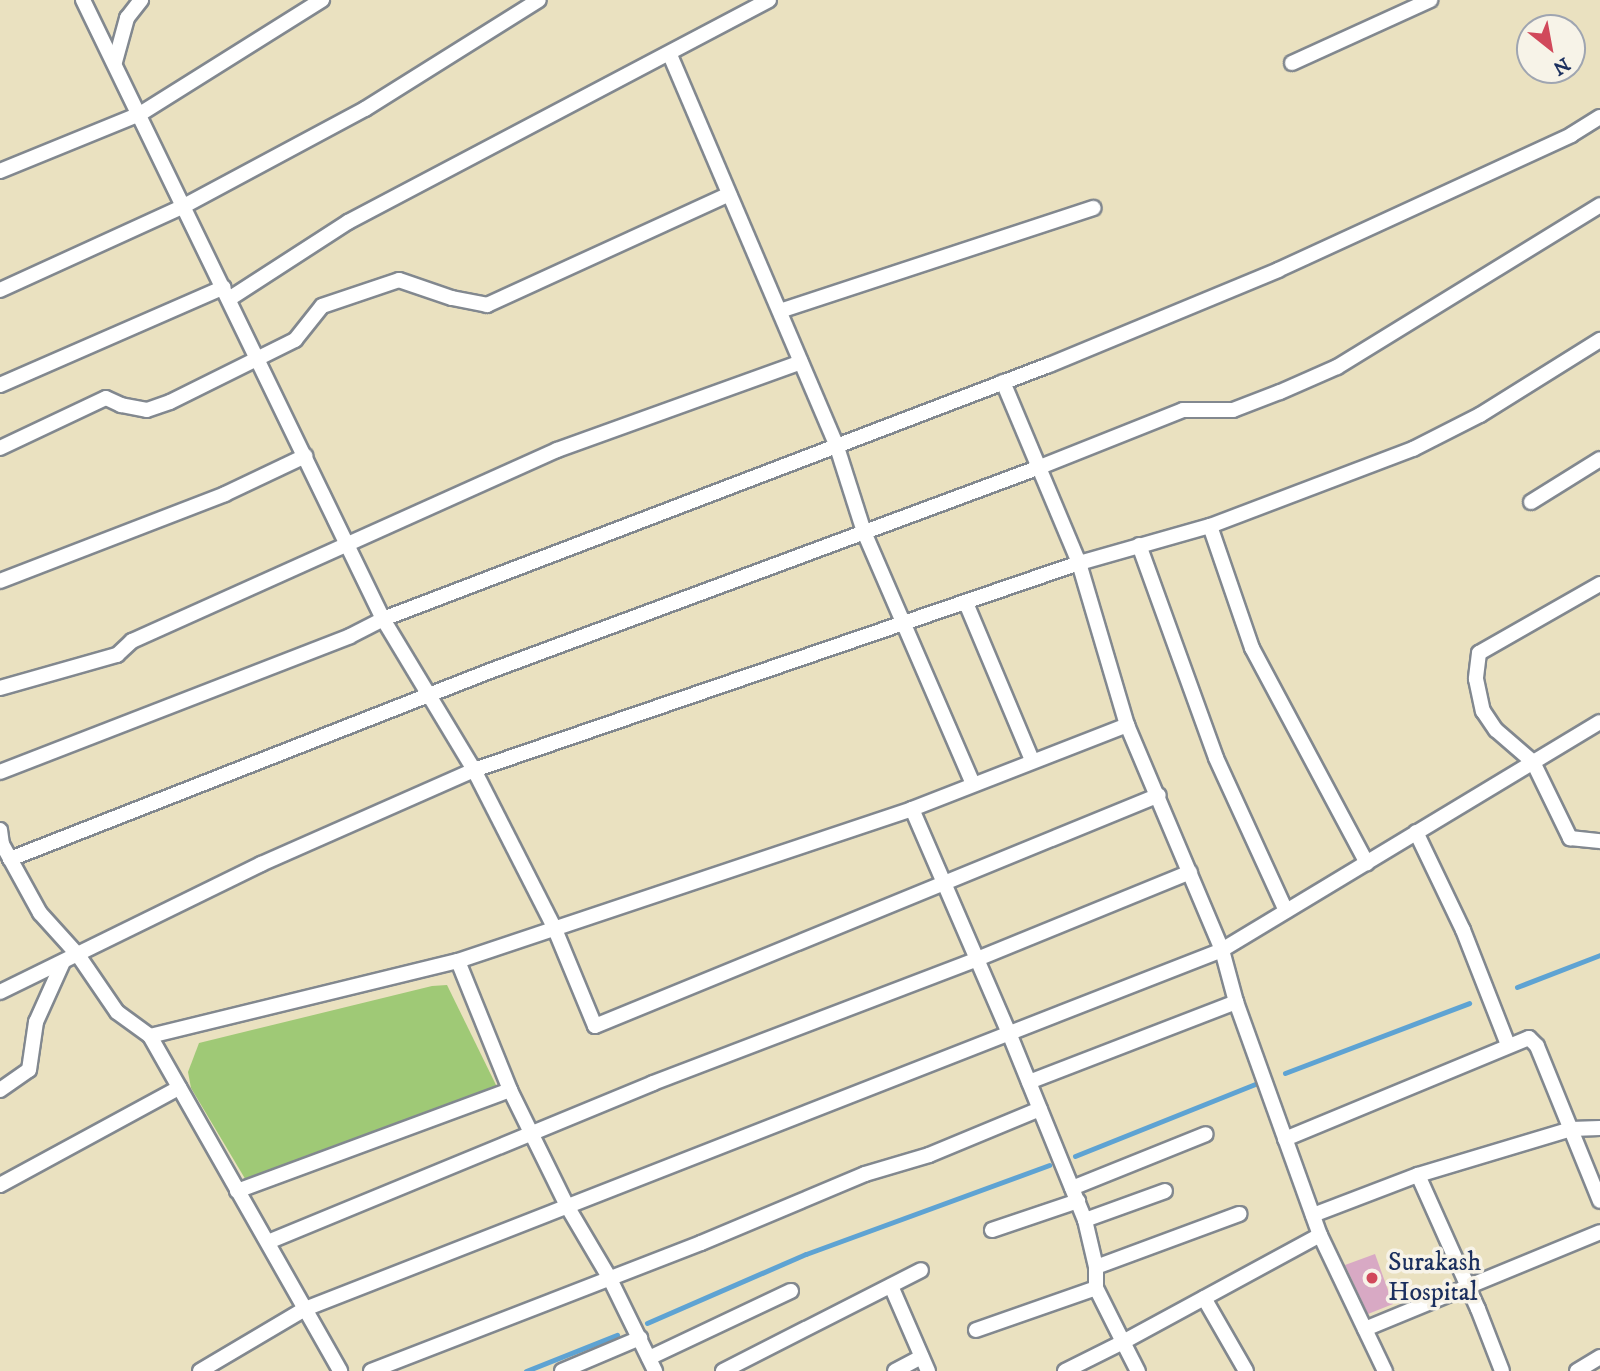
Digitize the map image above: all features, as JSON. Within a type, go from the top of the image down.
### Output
[{"type":"street","points":[[83,0],[383,619],[474,770],[554,927],[595,1026],[945,885],[1158,795]]},
{"type":"street","points":[[115,62],[127,18],[141,0]]},
{"type":"street","points":[[0,172],[140,114],[322,0]]},
{"type":"street","points":[[0,290],[184,206],[365,109],[539,0]]},
{"type":"street","points":[[0,385],[227,293],[348,222],[670,55],[769,0]]},
{"type":"street","points":[[1292,63],[1430,0]]},
{"type":"street","points":[[670,55],[836,444],[864,532],[973,784]]},
{"type":"street","points":[[0,772],[350,636],[383,619],[1003,382],[1278,270],[1571,135],[1600,117]]},
{"type":"street","points":[[0,448],[106,398],[121,405],[147,410],[259,360],[295,340],[322,306],[399,280],[452,298],[487,304],[729,194]]},
{"type":"street","points":[[10,859],[490,671],[1040,467],[1183,410],[1233,410],[1337,367],[1600,205]]},
{"type":"street","points":[[780,312],[1093,208]]},
{"type":"street","points":[[0,975],[6,988],[261,864],[474,770],[1079,563],[1210,526],[1413,449],[1480,415],[1600,340]]},
{"type":"street","points":[[0,688],[117,655],[132,641],[557,450],[801,362]]},
{"type":"street","points":[[1003,382],[1079,563],[1127,725],[1222,950],[1236,1002],[1320,1235],[1385,1371]]},
{"type":"street","points":[[0,581],[225,494],[305,456]]},
{"type":"street","points":[[1531,502],[1600,459]]},
{"type":"street","points":[[1210,526],[1252,648],[1367,863]]},
{"type":"street","points":[[1139,545],[1216,758],[1286,911]]},
{"type":"street","points":[[1600,584],[1479,653],[1476,680],[1483,711],[1496,730],[1533,762],[1570,838],[1600,841]]},
{"type":"street","points":[[966,603],[1032,760]]},
{"type":"street","points":[[201,1371],[305,1309],[1222,950],[1600,722]]},
{"type":"street","points":[[150,1036],[458,961],[912,809],[1127,725]]},
{"type":"street","points":[[912,809],[1009,1033],[1085,1220],[1096,1267],[1096,1288],[1138,1371]]},
{"type":"street","points":[[1416,832],[1463,930],[1508,1045]]},
{"type":"street","points":[[1,840],[40,913],[78,955],[117,1012],[150,1036],[340,1371]]},
{"type":"street","points":[[268,1242],[653,1083],[977,959],[1190,872]]},
{"type":"street","points":[[458,961],[510,1090],[567,1206],[609,1278],[652,1364],[791,1291]]},
{"type":"street","points":[[0,1090],[29,1070],[36,1022],[63,962]]},
{"type":"street","points":[[1029,1082],[1236,1002]]},
{"type":"street","points":[[1285,1139],[1529,1038],[1538,1046],[1600,1200]]},
{"type":"street","points":[[0,1185],[179,1088]]},
{"type":"street","points":[[237,1191],[510,1090]]},
{"type":"street","points":[[371,1371],[701,1243],[864,1174],[929,1156],[1040,1109]]},
{"type":"street","points":[[1312,1214],[1418,1175],[1571,1129],[1600,1128]]},
{"type":"street","points":[[992,1230],[1206,1134]]},
{"type":"street","points":[[1418,1175],[1468,1286],[1502,1371]]},
{"type":"street","points":[[1085,1220],[1166,1191]]},
{"type":"street","points":[[1096,1267],[1239,1214]]},
{"type":"street","points":[[1365,1329],[1600,1231]]},
{"type":"street","points":[[1065,1371],[1320,1235]]},
{"type":"street","points":[[723,1371],[921,1270]]},
{"type":"street","points":[[891,1286],[928,1371]]},
{"type":"street","points":[[976,1330],[1096,1288]]},
{"type":"street","points":[[1204,1298],[1246,1371]]},
{"type":"street","points":[[562,1371],[640,1338]]},
{"type":"street","points":[[895,1371],[921,1357]]},
{"type":"street","points":[[1577,1371],[1600,1357]]},
{"type":"green space","points":[[447,985],[497,1087],[247,1182],[191,1088],[188,1072],[199,1043],[432,986]]},
{"type":"building","points":[[1375,1254],[1393,1304],[1368,1314],[1345,1265]]},
{"type":"waterway","points":[[1517,987],[1600,955]]},
{"type":"waterway","points":[[1285,1073],[1469,1003]]},
{"type":"waterway","points":[[1075,1156],[1255,1084]]},
{"type":"waterway","points":[[647,1323],[806,1254],[1049,1165]]},
{"type":"waterway","points":[[526,1371],[617,1335]]},
{"type":"place","name":"Surakash Hospital","points":[[1372,1278]]}]
